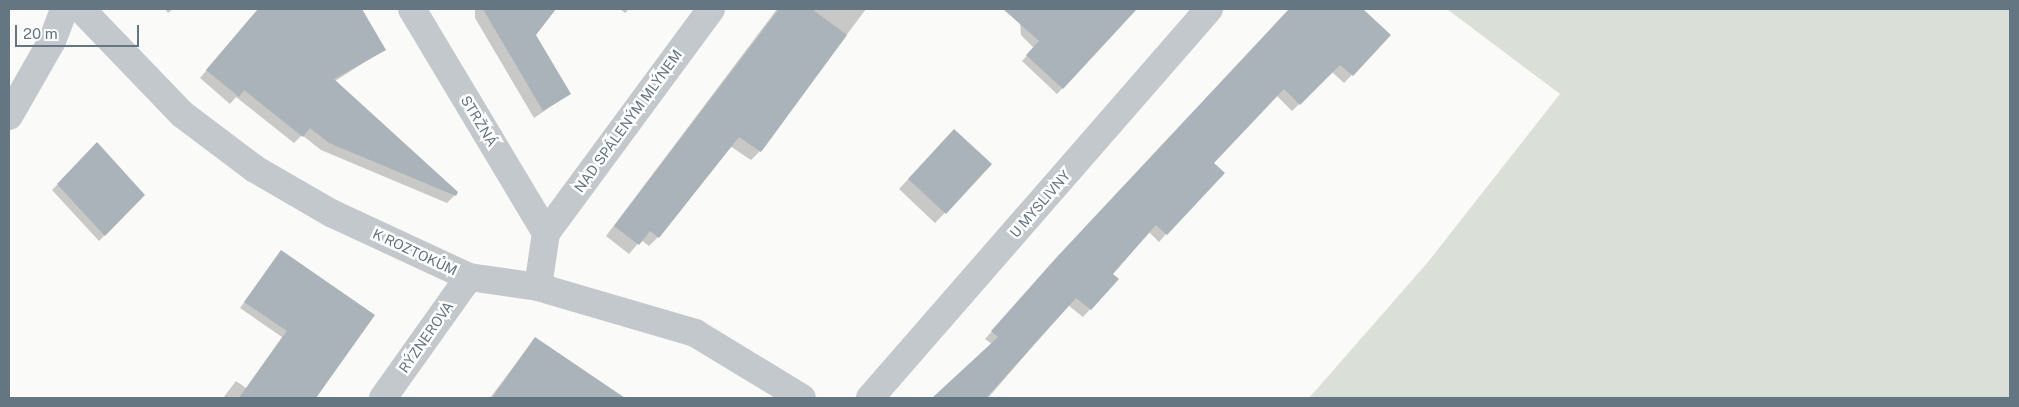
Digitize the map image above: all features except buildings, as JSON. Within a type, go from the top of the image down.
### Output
[{"type":"street","points":[[9,116],[52,40],[64,9]]},
{"type":"street","name":"K ROZTOKŮM","points":[[80,9],[182,114],[255,169],[331,213],[469,277],[538,287],[695,333],[802,398]]},
{"type":"street","name":"STRŽNÁ","points":[[412,9],[546,233]]},
{"type":"street","name":"NAD SPÁLENÝM MLÝNEM","points":[[546,233],[711,9]]},
{"type":"street","name":"U MYSLIVNY","points":[[870,398],[1209,9]]},
{"type":"street","points":[[538,287],[546,233]]},
{"type":"street","name":"RÝZNEROVA","points":[[383,398],[469,277]]},
{"type":"shaded area","points":[[1447,9],[2010,9],[2010,398],[1309,398],[1428,262],[1560,94]]}]
